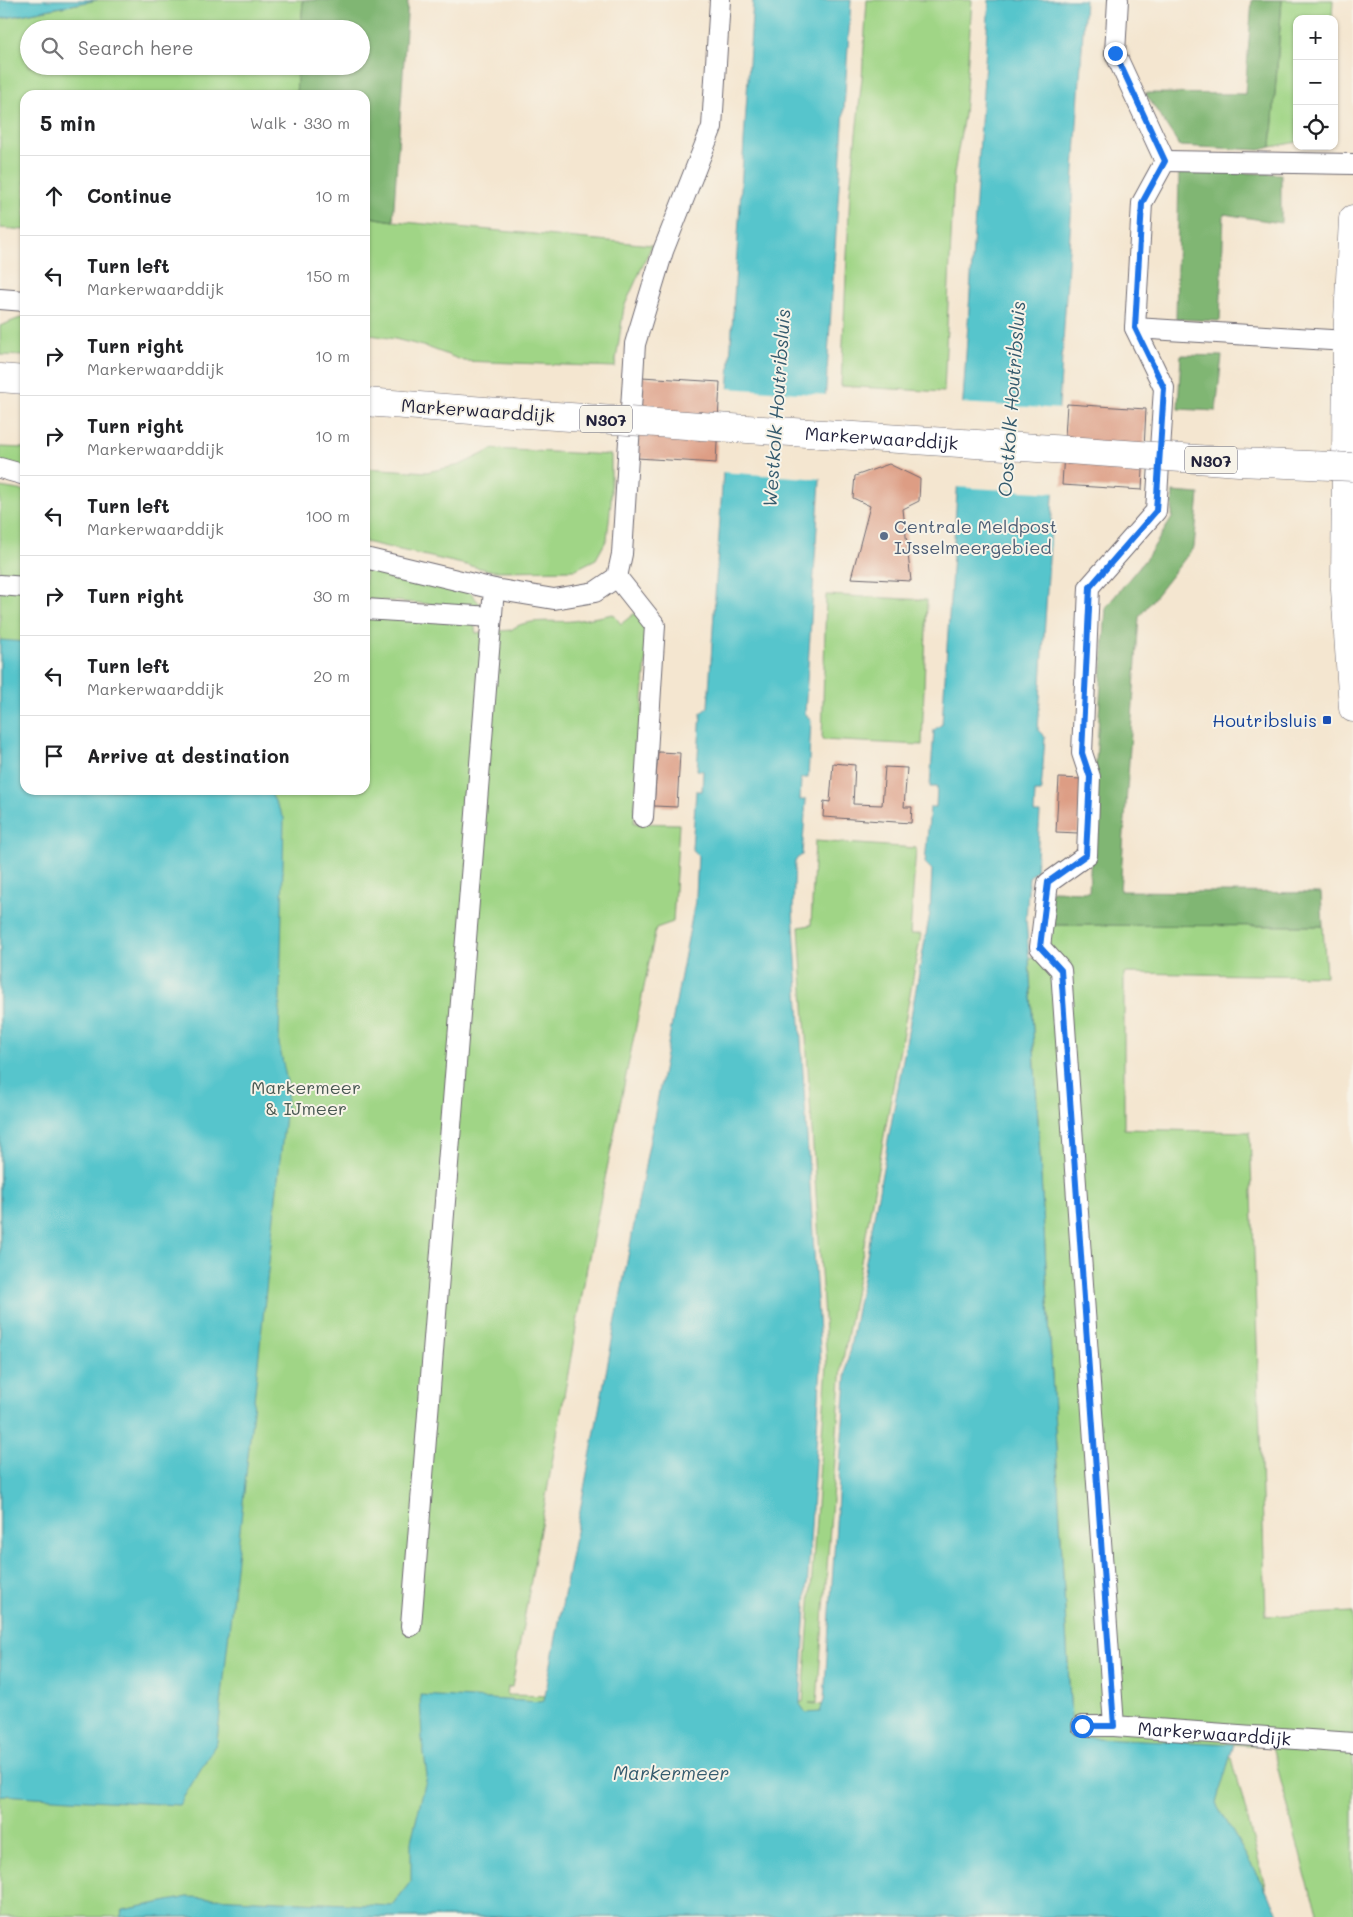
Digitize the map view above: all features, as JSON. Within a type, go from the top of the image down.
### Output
[{"type":"main road","points":[[1353,219],[1347,341],[1345,589],[1353,708]]},
{"type":"main road","points":[[0,378],[20,380]]},
{"type":"main road","name":"Markerwaarddijk","points":[[370,402],[1239,462],[1353,467]]},
{"type":"lane","points":[[370,559],[494,589],[554,599],[595,592],[617,577],[622,554],[634,344],[664,251],[712,127],[720,0]]},
{"type":"lane","points":[[1118,0],[1115,53],[1165,161]]},
{"type":"lane","points":[[1165,161],[1353,164]]},
{"type":"lane","points":[[1165,161],[1142,203],[1135,328],[1347,341]]},
{"type":"lane","points":[[0,299],[20,301]]},
{"type":"lane","name":"Markerwaarddijk","points":[[1135,328],[1164,388],[1156,511],[1090,587],[1082,753],[1090,777],[1086,855],[1048,882],[1040,947],[1061,970],[1114,1726],[1353,1743]]},
{"type":"lane","points":[[0,468],[20,474]]},
{"type":"lane","points":[[617,577],[655,625],[643,817]]},
{"type":"lane","points":[[0,585],[20,587]]},
{"type":"lane","points":[[411,1626],[494,589]]},
{"type":"lane","points":[[370,608],[492,617]]},
{"type":"lane","points":[[1082,1726],[1114,1726]]},
{"type":"green space","points":[[97,0],[303,0],[302,20],[20,20],[20,75],[297,75],[296,90],[20,90],[20,230],[0,228],[0,19]]},
{"type":"green space","points":[[303,0],[408,0],[393,221],[370,217],[370,90],[296,90],[297,75],[370,75],[370,20],[302,20]]},
{"type":"green space","points":[[867,0],[972,0],[964,115],[954,173],[944,392],[841,386],[850,191],[862,78]]},
{"type":"green space","points":[[1252,0],[1282,0],[1271,147],[1260,150],[1180,146],[1145,93],[1245,94]]},
{"type":"green space","points":[[1282,0],[1333,0],[1332,15],[1293,15],[1293,143],[1271,147]]},
{"type":"green space","points":[[1179,171],[1281,174],[1281,223],[1224,214],[1220,321],[1176,319]]},
{"type":"green space","points":[[370,217],[393,221],[652,245],[624,307],[615,367],[464,361],[427,347],[370,335]]},
{"type":"green space","points":[[20,318],[20,356],[0,355],[0,326]]},
{"type":"green space","points":[[1181,355],[1222,356],[1216,411],[1178,409]]},
{"type":"green space","points":[[0,447],[20,448],[20,467],[0,462]]},
{"type":"green space","points":[[493,449],[611,455],[611,502],[607,539],[596,559],[574,570],[493,571],[370,543],[370,468],[427,472],[460,465]]},
{"type":"green space","name":"Markermeer & IJmeer","points":[[0,487],[20,490],[20,795],[370,795],[370,616],[474,623],[476,633],[511,630],[525,623],[573,621],[613,614],[621,624],[635,613],[648,631],[634,823],[679,824],[673,922],[656,928],[587,1267],[512,1687],[508,1687],[507,1695],[803,1702],[827,1365],[799,927],[811,925],[815,841],[916,848],[910,934],[921,934],[842,1365],[817,1703],[809,1703],[1074,1743],[1232,1758],[1273,1917],[0,1917]]},
{"type":"green space","points":[[1173,492],[1199,494],[1194,547],[1139,617],[1120,891],[1321,893],[1323,926],[1050,925],[1051,891],[1089,892],[1106,607],[1148,556],[1172,518]]},
{"type":"green space","points":[[370,565],[464,584],[483,608],[370,599]]},
{"type":"green space","points":[[826,595],[927,600],[922,745],[822,740]]},
{"type":"green space","points":[[1050,925],[1323,926],[1326,976],[1124,973],[1124,1129],[1250,1132],[1266,1616],[1353,1612],[1353,1917],[1319,1917],[1306,1877],[1272,1746],[1072,1738],[1029,958],[1049,950]]},
{"type":"water","points":[[0,0],[97,0],[0,19]]},
{"type":"water","name":"Markermeer","points":[[753,0],[851,0],[805,713],[811,721],[808,778],[801,778],[800,800],[806,800],[802,855],[795,860],[793,910],[821,1365],[800,1704],[806,1713],[820,1712],[824,1700],[847,1364],[930,913],[932,870],[925,863],[930,807],[936,807],[937,787],[930,787],[934,730],[942,724],[989,0],[1085,0],[1038,730],[1045,737],[1041,792],[1035,792],[1034,813],[1040,813],[1036,871],[1029,877],[1026,919],[1072,1737],[1234,1744],[1216,1803],[1276,1908],[1279,1917],[120,1917],[123,1910],[188,1897],[392,1906],[411,1881],[411,1841],[427,1776],[422,1739],[420,1695],[544,1701],[696,896],[698,856],[692,848],[696,791],[702,791],[703,771],[697,770],[701,713],[708,707]]},
{"type":"water","points":[[0,640],[20,642],[20,795],[272,795],[284,818],[279,1044],[288,1087],[217,1742],[179,1805],[0,1795]]},
{"type":"pier","points":[[726,388],[828,395],[822,479],[721,472]]},
{"type":"pier","points":[[960,403],[1061,409],[1056,493],[955,487]]},
{"type":"building","points":[[642,377],[720,382],[716,463],[637,458]]},
{"type":"building","points":[[1067,404],[1146,409],[1142,490],[1062,485]]},
{"type":"building","points":[[889,464],[920,479],[919,501],[903,509],[911,581],[851,578],[870,506],[853,498],[855,476]]},
{"type":"building","points":[[658,752],[680,753],[677,807],[654,806]]},
{"type":"building","points":[[833,763],[855,765],[853,804],[882,805],[885,767],[907,768],[904,807],[912,807],[911,823],[823,817],[824,801],[830,802]]},
{"type":"building","points":[[1059,778],[1081,779],[1078,833],[1056,832]]},
{"type":"place","name":"Centrale Meldpost IJsselmeergebied","points":[[884,536]]},
{"type":"place","name":"Houtribsluis","points":[[1327,720]]},
{"type":"route","points":[[1082,1726],[1114,1726],[1061,970],[1040,947],[1048,882],[1086,855],[1090,777],[1082,753],[1090,587],[1156,511],[1164,388],[1135,328],[1142,203],[1165,161],[1115,53]]},
{"type":"water label","name":"Oostkolk Houtribsluis","points":[[1011,399]]},
{"type":"water label","name":"Westkolk Houtribsluis","points":[[776,408]]}]
